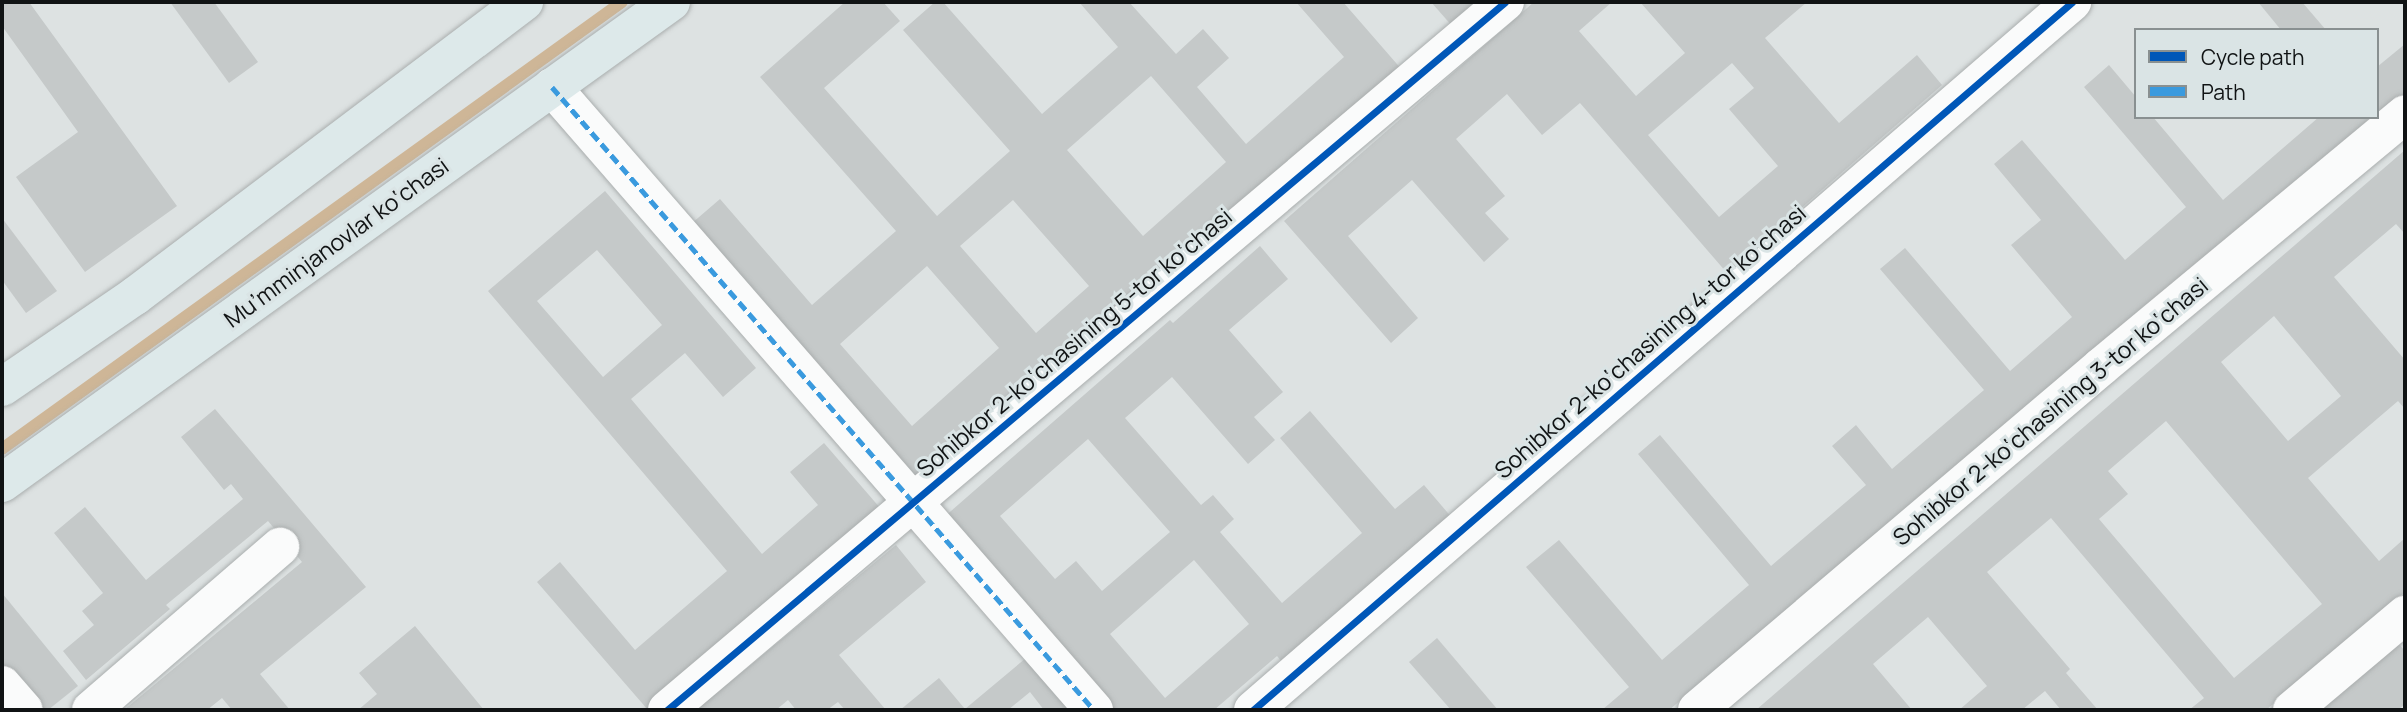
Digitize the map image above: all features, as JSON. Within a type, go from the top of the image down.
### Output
[{"type":"main road","points":[[2,387],[135,296],[524,2]]},
{"type":"main road","name":"Mu’mminjanovlar ko‘chasi","points":[[2,483],[670,2]]},
{"type":"street","name":"Sohibkor 2-ko‘chasining 5-tor ko‘chasi","points":[[667,710],[1505,2]]},
{"type":"street","name":"Sohibkor 2-ko‘chasining 4-tor ko‘chasi","points":[[1253,710],[2072,2]]},
{"type":"street","points":[[552,87],[916,502],[1094,710]]},
{"type":"street","name":"Sohibkor 2-ko‘chasining 3-tor ko‘chasi","points":[[1697,710],[2102,366],[2405,114]]},
{"type":"street","points":[[91,710],[280,547]]},
{"type":"street","points":[[2292,710],[2405,615]]},
{"type":"street","points":[[2,685],[24,710]]},
{"type":"building","points":[[2,2],[29,2],[177,206],[85,272],[16,177],[78,132],[2,26]]},
{"type":"building","points":[[170,2],[214,2],[258,62],[229,83]]},
{"type":"building","points":[[845,2],[883,2],[900,21],[824,88],[937,216],[1010,151],[903,30],[935,2],[943,2],[1042,114],[1118,47],[1079,2],[1129,2],[1176,54],[1203,29],[1229,58],[1197,87],[1246,144],[1344,57],[1296,2],[1343,2],[1403,71],[914,491],[684,230],[720,199],[812,305],[896,231],[760,77]],"holes":[[[1151,76],[1226,162],[1143,236],[1067,150]],[[1013,200],[1089,286],[1036,333],[960,246]],[[927,266],[999,348],[912,426],[840,344]]]},
{"type":"building","points":[[1431,2],[1481,2],[1453,27]]},
{"type":"building","points":[[1534,2],[1612,2],[1579,31],[1636,96],[1685,53],[1640,2],[1807,2],[1765,38],[1839,123],[1917,55],[1942,85],[1727,273],[1580,103],[1542,135],[1507,94],[1456,139],[1505,196],[1485,213],[1509,239],[1484,262],[1412,180],[1348,236],[1418,318],[1391,343],[1284,221]],"holes":[[[1732,63],[1754,88],[1729,109],[1778,166],[1719,217],[1648,135]]]},
{"type":"building","points":[[2258,2],[2302,2],[2324,28],[2279,28]]},
{"type":"building","points":[[2405,44],[2405,93],[2379,115],[2379,65]]},
{"type":"building","points":[[2109,65],[2134,95],[2134,119],[2155,119],[2223,200],[2317,119],[2375,119],[1669,710],[1602,710],[1629,687],[1526,567],[1559,540],[1662,660],[1749,585],[1638,454],[1660,435],[1771,566],[1866,485],[1832,446],[1856,425],[1892,469],[1984,390],[1880,269],[1905,248],[2010,371],[2072,317],[2011,245],[2041,220],[1994,164],[2022,140],[2125,260],[2186,207],[2084,87]]},
{"type":"building","points":[[2405,150],[2405,234],[2396,224],[2334,277],[2405,360],[2405,409],[2398,401],[2308,478],[2379,561],[2405,538],[2405,592],[2266,710],[2189,710],[2204,698],[2051,518],[1987,572],[2070,669],[2066,673],[2098,710],[2061,710],[2045,691],[2022,710],[1959,710],[1987,686],[1928,617],[1873,664],[1912,710],[1756,710]],"holes":[[[2274,316],[2341,396],[2288,441],[2221,362]],[[2166,421],[2322,604],[2234,678],[2099,519],[2128,494],[2108,471]]]},
{"type":"building","points":[[605,191],[756,368],[723,397],[685,353],[631,399],[762,554],[818,505],[790,472],[824,443],[881,509],[648,710],[537,582],[560,562],[635,650],[727,571],[488,291]],"holes":[[[597,250],[662,325],[603,377],[537,301]]]},
{"type":"building","points":[[2,218],[57,291],[26,313],[2,280]]},
{"type":"building","points":[[1260,246],[1288,279],[1229,330],[1283,392],[1254,417],[1275,440],[1248,464],[1172,377],[1125,418],[1201,505],[1213,495],[1234,519],[1220,532],[1282,603],[1362,533],[1280,438],[1310,411],[1395,509],[1424,485],[1453,519],[1282,662],[1277,656],[1214,710],[1110,710],[943,518],[1170,320],[1173,323]],"holes":[[[1088,439],[1170,532],[1102,591],[1076,561],[1055,579],[1000,516]],[[1194,560],[1249,624],[1165,698],[1110,634]]]},
{"type":"building","points":[[215,409],[366,587],[260,674],[290,710],[232,710],[222,698],[207,710],[124,710],[302,562],[268,521],[166,605],[170,609],[86,680],[63,651],[94,625],[82,611],[103,593],[54,533],[85,507],[146,580],[243,499],[231,484],[224,490],[181,437]]},
{"type":"building","points":[[896,545],[926,582],[839,655],[886,710],[845,710],[838,702],[827,710],[796,710],[788,700],[776,710],[696,710]]},
{"type":"building","points":[[2,593],[78,686],[48,710],[31,710],[2,674]]},
{"type":"building","points":[[415,626],[484,710],[358,710],[377,694],[359,673]]},
{"type":"building","points":[[1437,638],[1498,710],[1451,710],[1409,662]]},
{"type":"building","points":[[2398,643],[2405,651],[2405,704],[2398,710],[2320,710]]},
{"type":"building","points":[[1032,653],[1079,710],[1044,710],[1030,692],[1008,710],[900,710],[939,678],[965,709]]},
{"type":"waterway","points":[[2,449],[622,2]]},
{"type":"marked path","points":[[552,87],[1094,710]]},
{"type":"cycle path","points":[[667,710],[1505,2]]},
{"type":"cycle path","points":[[1253,710],[2072,2]]}]
